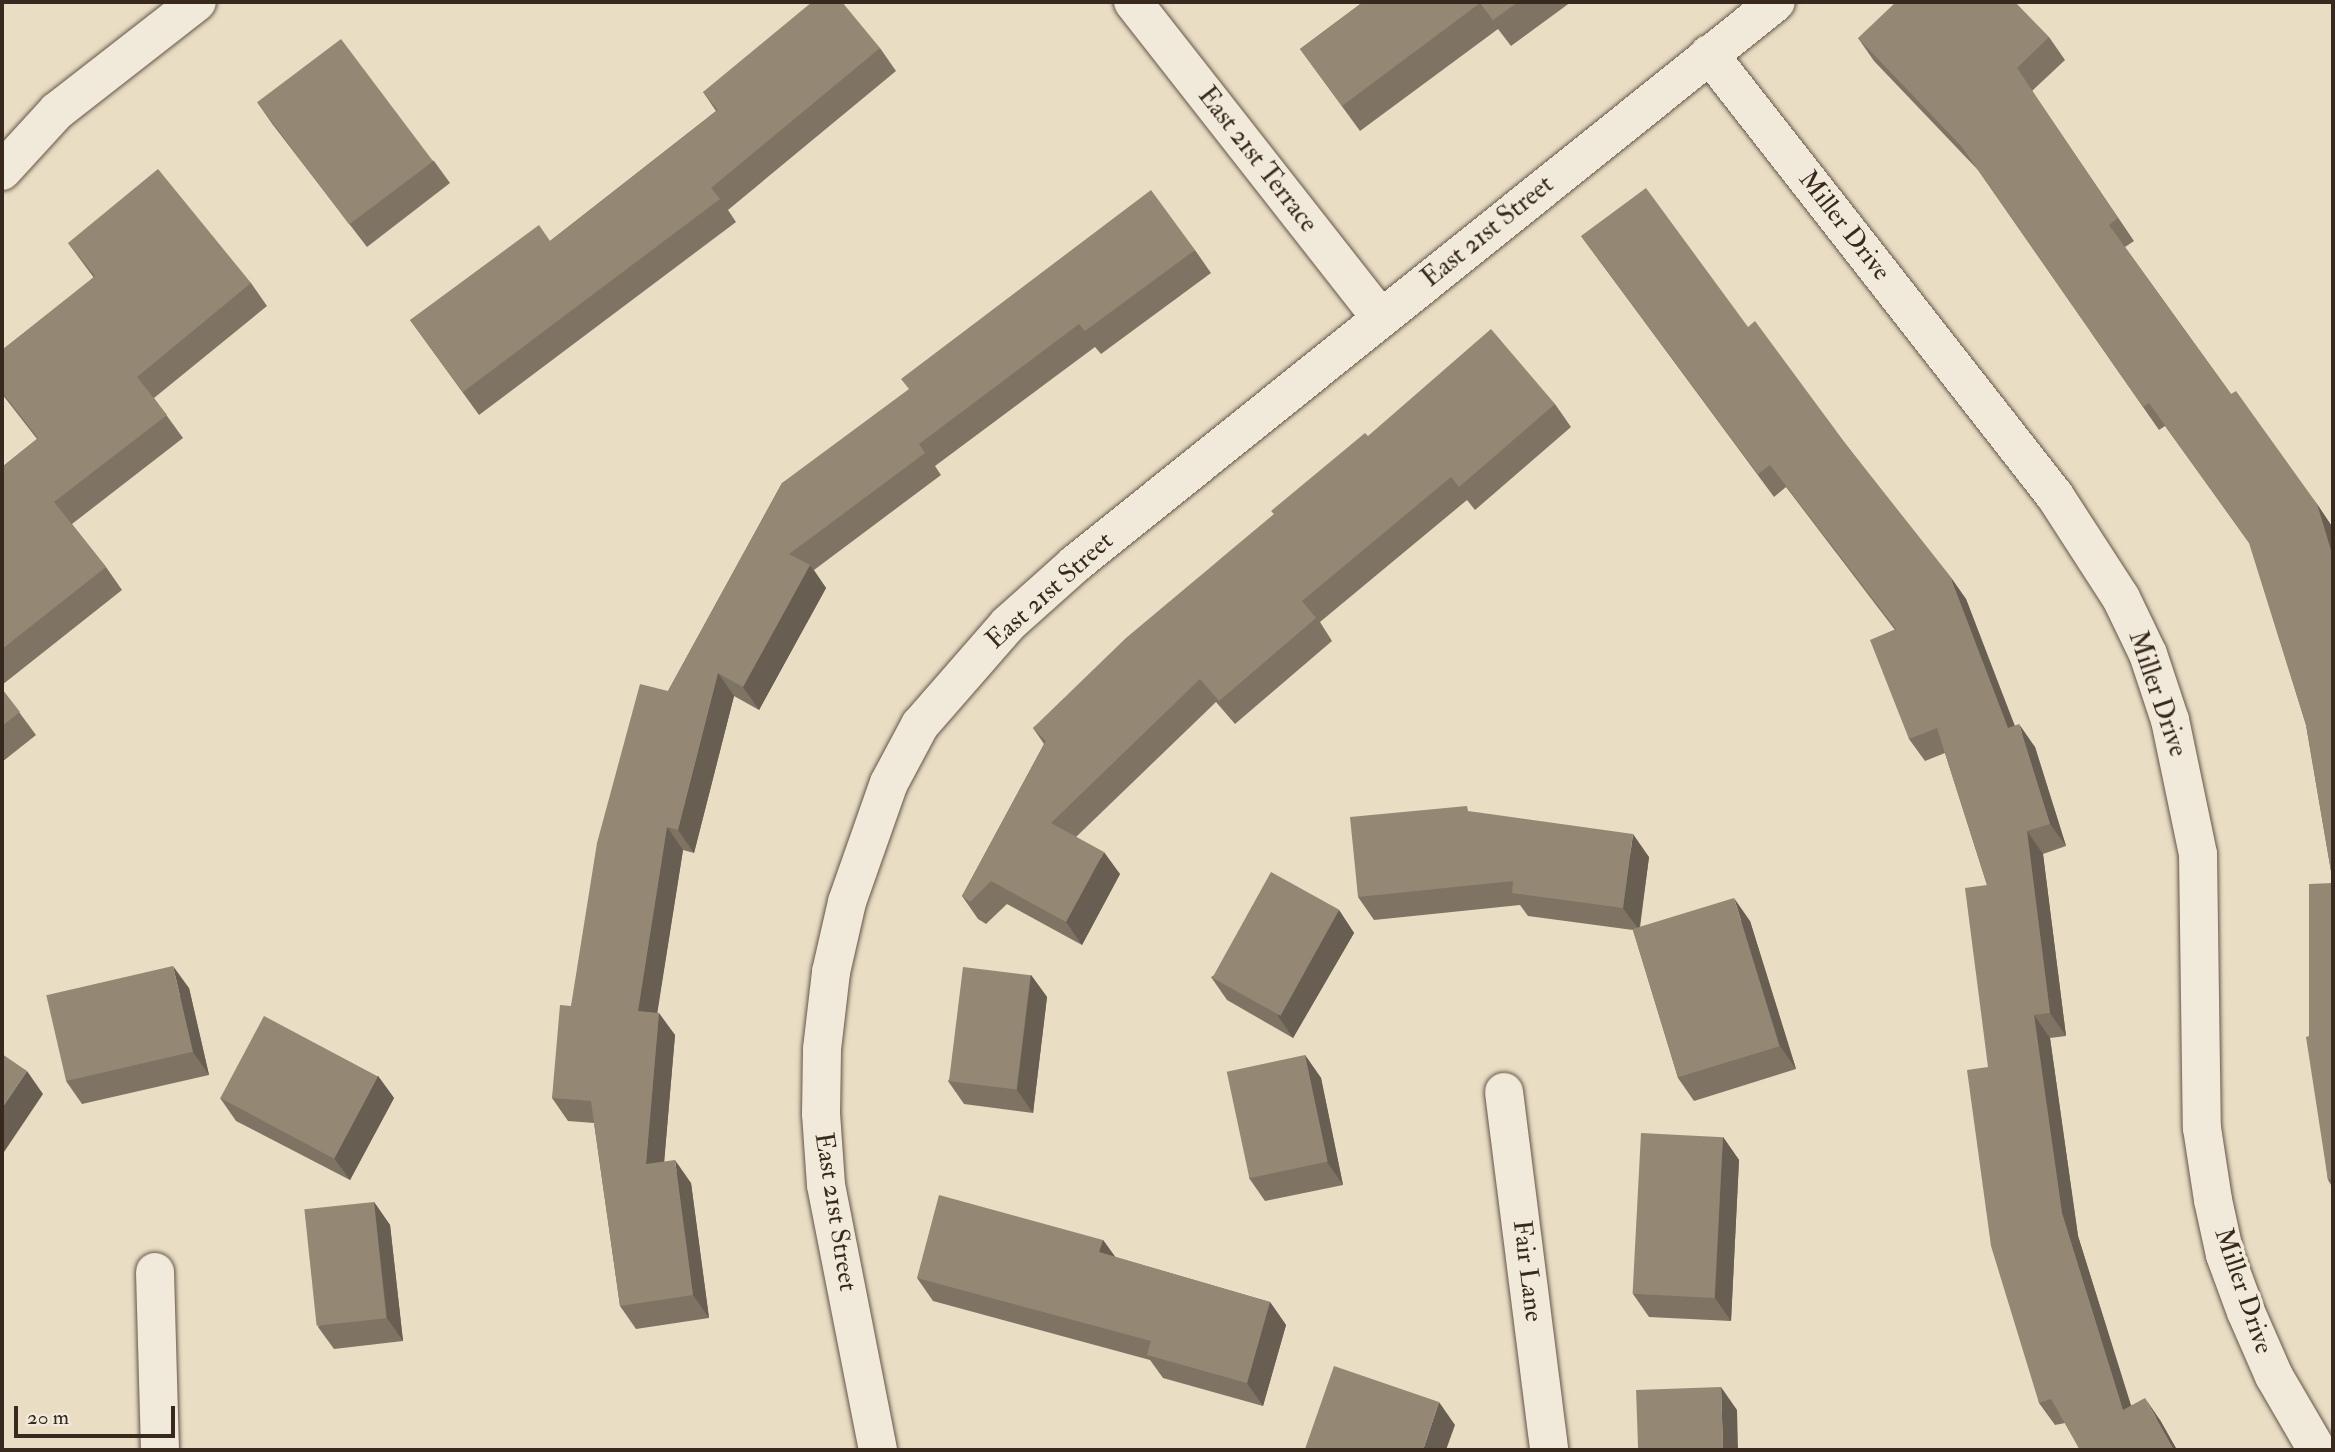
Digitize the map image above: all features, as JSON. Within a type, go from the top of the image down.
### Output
[{"type":"street","points":[[2,171],[57,111],[197,2]]},
{"type":"street","name":"East 21st Terrace","points":[[1133,2],[1381,318]]},
{"type":"street","name":"East 21st Street","points":[[878,1450],[826,1185],[821,1114],[822,1049],[831,972],[847,902],[889,783],[920,725],[1008,624],[1075,564],[1776,2]]},
{"type":"street","name":"Miller Drive","points":[[1709,54],[2055,496],[2121,598],[2148,654],[2170,720],[2198,854],[2202,1128],[2213,1200],[2225,1255],[2246,1312],[2274,1376],[2316,1450]]},
{"type":"street","name":"Fair Lane","points":[[1504,1092],[1549,1450]]},
{"type":"street","points":[[155,1272],[160,1450]]},
{"type":"building","points":[[812,2],[842,2],[880,48],[711,188],[720,199],[463,392],[410,320],[539,225],[550,241],[718,110],[703,92]]},
{"type":"building","points":[[1363,2],[1518,2],[1493,20],[1480,3],[1342,106],[1300,49]]},
{"type":"building","points":[[1896,2],[2015,2],[2049,37],[2017,68],[2118,218],[2109,225],[2231,394],[2236,391],[2317,504],[2333,557],[2333,883],[2306,725],[2249,543],[2149,403],[2143,407],[1962,147],[1858,38]]},
{"type":"building","points":[[341,39],[433,161],[349,224],[257,102]]},
{"type":"building","points":[[158,169],[251,283],[137,377],[167,415],[54,502],[106,567],[2,649],[2,467],[38,438],[2,392],[2,350],[95,276],[68,243]]},
{"type":"building","points":[[1646,188],[1748,327],[1755,321],[1848,447],[1950,576],[2008,728],[2019,724],[2050,824],[2027,831],[2050,1013],[2034,1015],[2062,1213],[2123,1410],[2145,1398],[2174,1450],[2080,1450],[2051,1399],[2039,1403],[1991,1246],[1967,1070],[1988,1067],[1965,888],[1987,885],[1937,728],[1909,739],[1870,640],[1896,629],[1770,465],[1758,474],[1581,236]]},
{"type":"building","points":[[1151,190],[1195,250],[1085,331],[1079,324],[919,444],[925,453],[789,554],[810,565],[743,687],[718,673],[678,830],[667,827],[638,1011],[659,1013],[646,1164],[675,1160],[693,1295],[620,1306],[591,1101],[552,1098],[560,1005],[571,1006],[597,843],[640,684],[668,691],[782,483],[909,389],[901,379]]},
{"type":"building","points":[[1491,329],[1555,404],[1459,487],[1451,477],[1302,601],[1316,618],[1219,701],[1200,679],[1051,823],[1104,852],[1066,922],[991,881],[970,902],[962,896],[1046,741],[1033,728],[1126,638],[1274,514],[1271,511],[1365,433],[1368,436]]},
{"type":"building","points":[[2,689],[20,712],[2,726]]},
{"type":"building","points":[[1467,806],[1468,811],[1633,834],[1623,908],[1512,893],[1513,881],[1358,897],[1350,817]]},
{"type":"building","points":[[1271,872],[1339,910],[1281,1016],[1212,978]]},
{"type":"building","points":[[2333,883],[2333,1179],[2328,1180],[2306,1037],[2309,1036],[2309,884]]},
{"type":"building","points":[[1734,898],[1779,1046],[1678,1077],[1633,929]]},
{"type":"building","points":[[173,966],[193,1052],[66,1081],[46,995]]},
{"type":"building","points":[[963,967],[1030,975],[1016,1089],[949,1081]]},
{"type":"building","points":[[264,1016],[378,1077],[334,1159],[220,1098]]},
{"type":"building","points":[[2,1054],[27,1071],[2,1108]]},
{"type":"building","points":[[1305,1055],[1328,1162],[1249,1178],[1227,1072]]},
{"type":"building","points":[[1641,1133],[1723,1137],[1714,1298],[1633,1294]]},
{"type":"building","points":[[939,1195],[1103,1240],[1099,1252],[1270,1302],[1247,1383],[1147,1355],[1151,1341],[917,1278]]},
{"type":"building","points":[[374,1202],[386,1318],[317,1326],[304,1209]]},
{"type":"building","points":[[1334,1366],[1439,1402],[1423,1450],[1305,1449]]},
{"type":"building","points":[[1721,1387],[1723,1450],[1638,1450],[1636,1390]]}]
